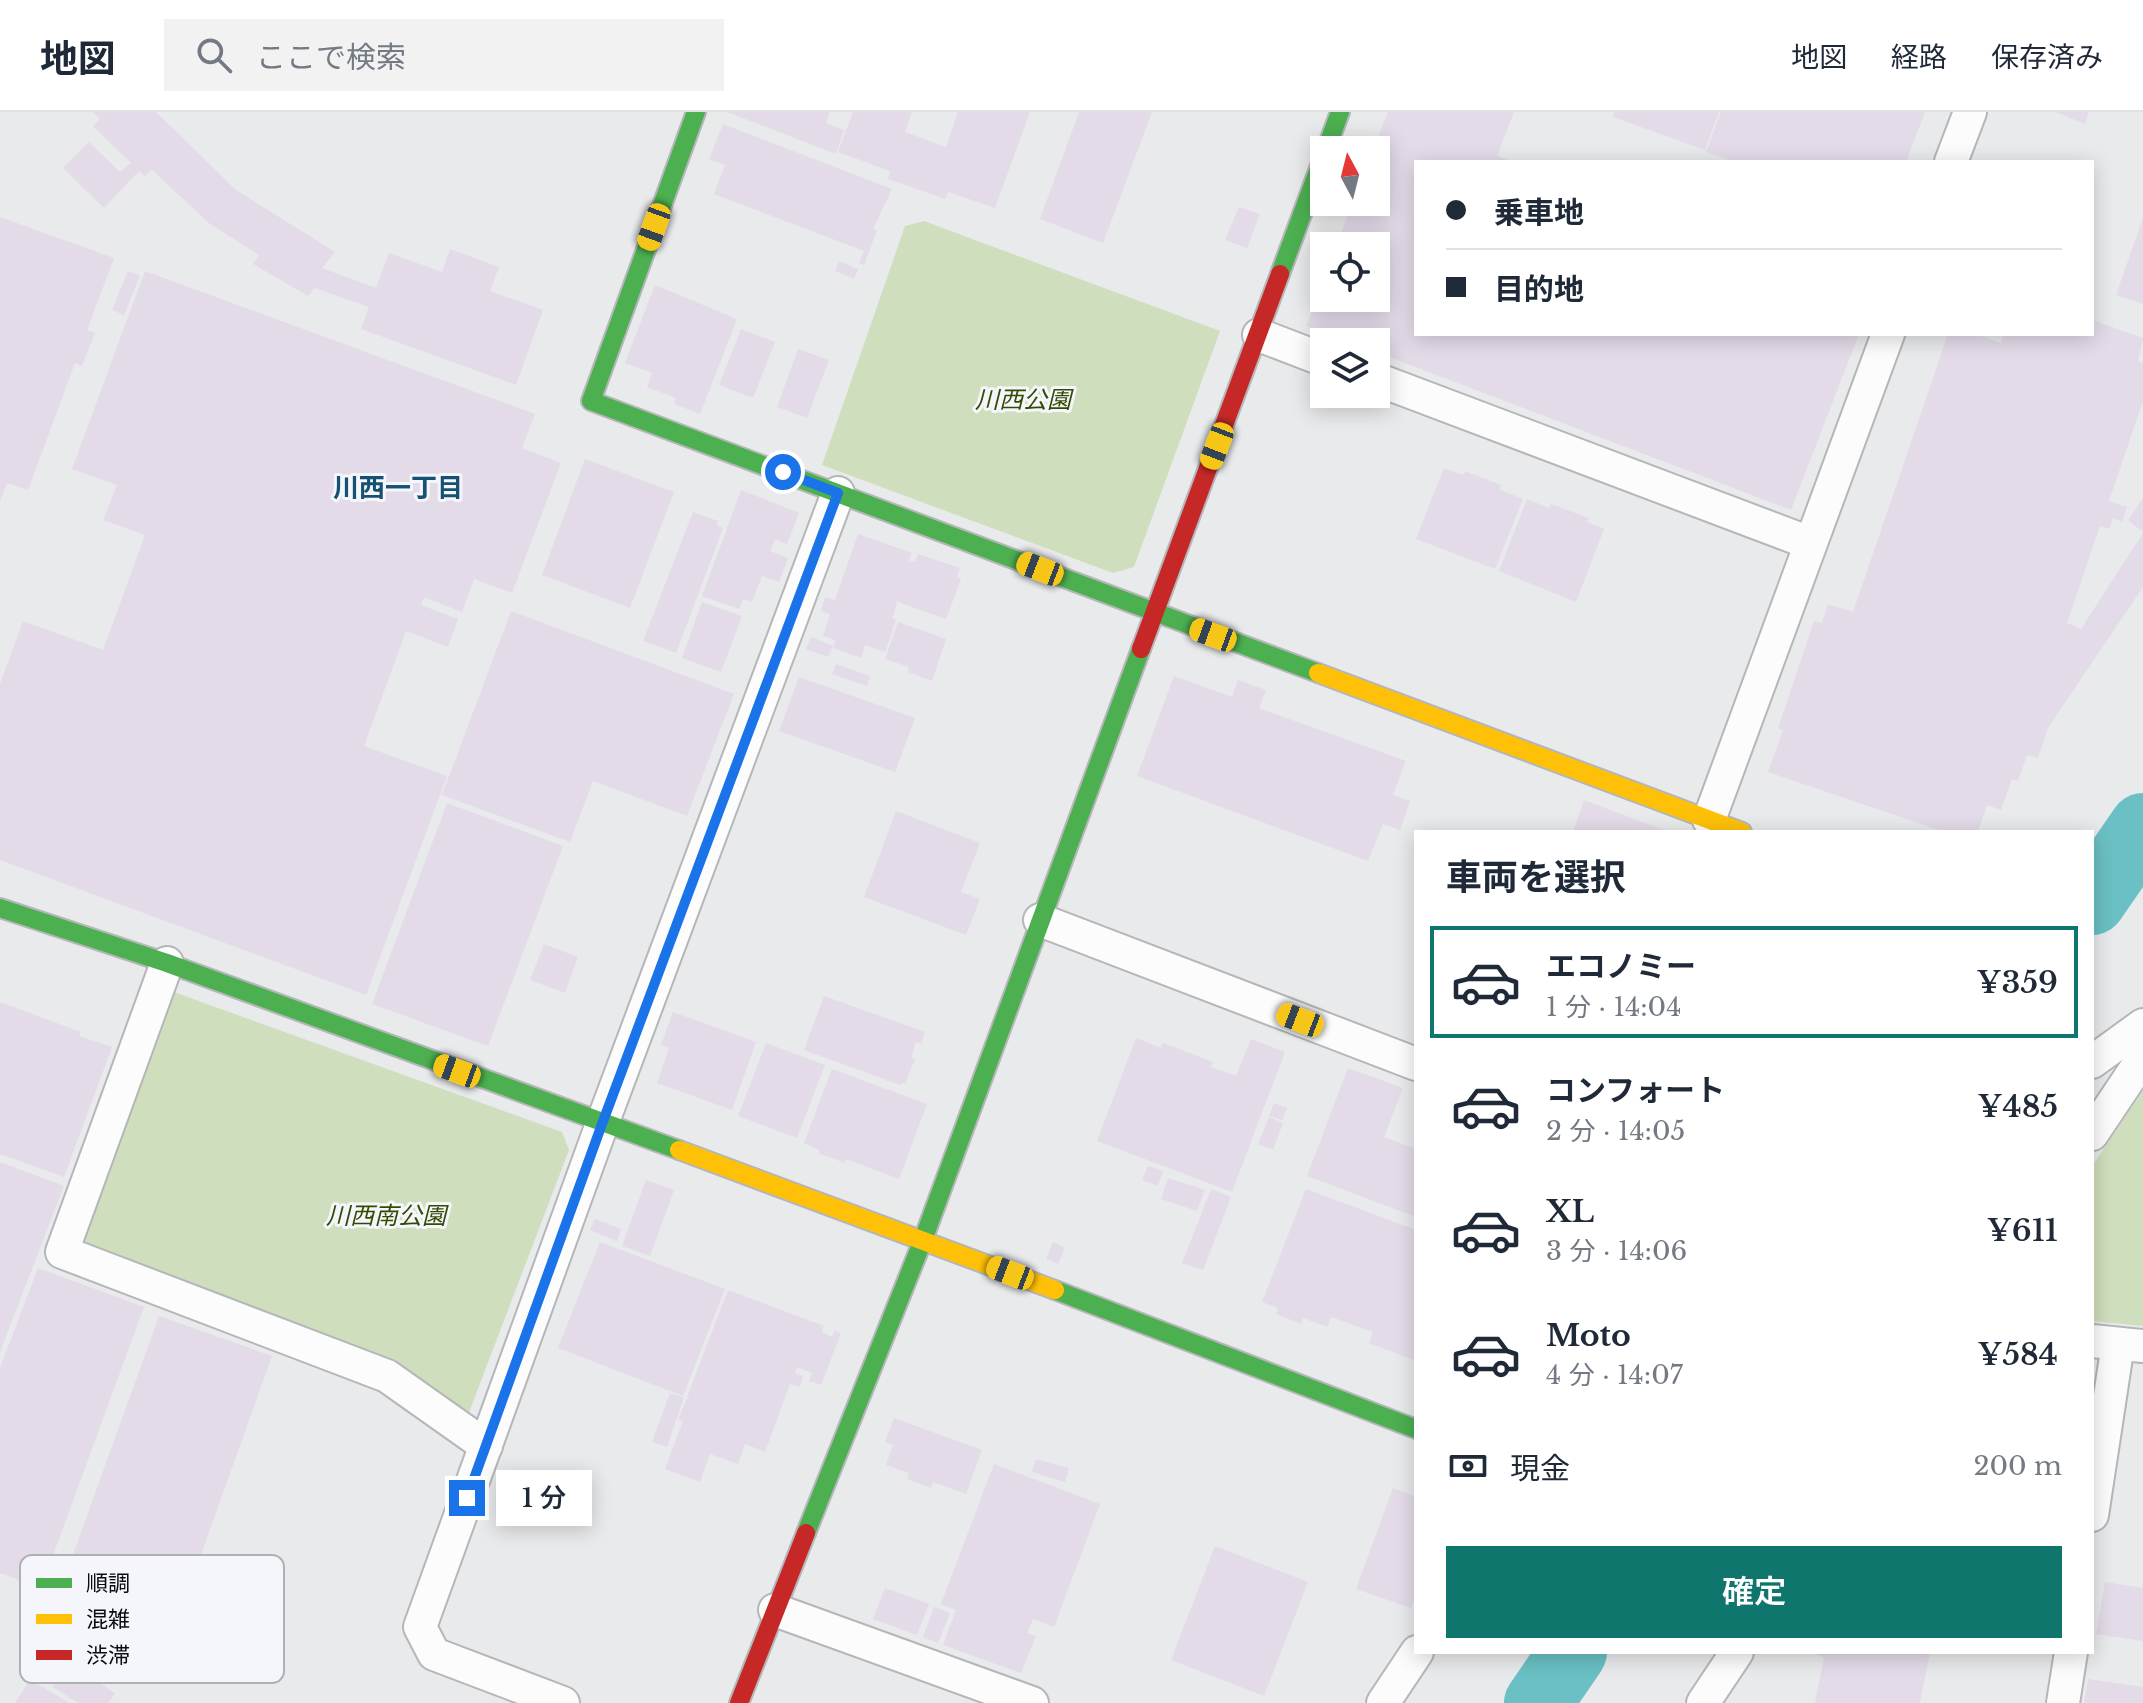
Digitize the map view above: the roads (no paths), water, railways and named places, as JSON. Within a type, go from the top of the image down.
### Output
[{"type":"street","points":[[696,112],[591,401],[1736,830]]},
{"type":"street","points":[[1331,136],[1340,112]]},
{"type":"street","points":[[1952,160],[1970,112]]},
{"type":"street","points":[[739,1703],[923,1240],[1310,194]]},
{"type":"street","points":[[1259,335],[1310,355]]},
{"type":"street","points":[[1709,820],[1887,336]]},
{"type":"street","points":[[1390,384],[1810,543]]},
{"type":"street","points":[[563,1703],[434,1654],[420,1627],[602,1124],[838,493]]},
{"type":"street","points":[[0,908],[167,963],[923,1240],[1414,1428]]},
{"type":"street","points":[[1040,920],[1414,1063]]},
{"type":"street","points":[[167,963],[62,1252],[387,1376],[486,1446]]},
{"type":"street","points":[[2094,1061],[2143,1025]]},
{"type":"street","points":[[2094,1131],[2143,1058]]},
{"type":"street","points":[[2094,1502],[2118,1344]]},
{"type":"street","points":[[775,1610],[1032,1703]]},
{"type":"street","points":[[1383,1703],[1416,1654]]},
{"type":"street","points":[[2063,1703],[2071,1654]]},
{"type":"street","points":[[1703,1703],[1732,1656]]},
{"type":"waterway","points":[[2094,898],[2143,827]]},
{"type":"waterway","points":[[1538,1703],[1572,1654]]},
{"type":"district","name":"川西一丁目","points":[[398,488]]},
{"type":"park label","name":"川西公園","points":[[1023,399]]},
{"type":"park label","name":"川西南公園","points":[[386,1215]]}]
